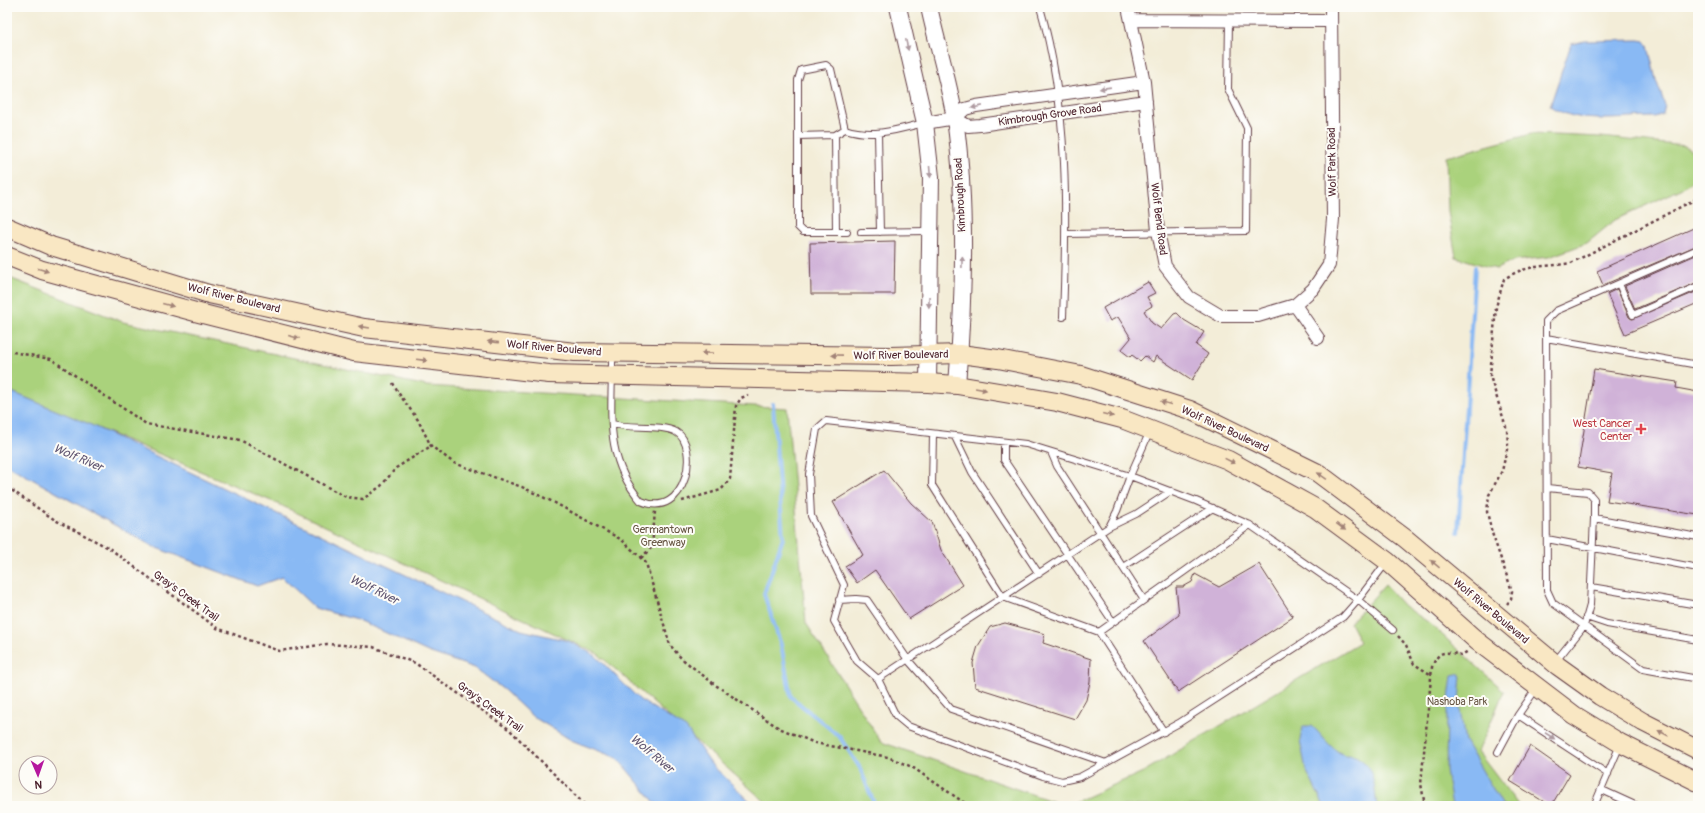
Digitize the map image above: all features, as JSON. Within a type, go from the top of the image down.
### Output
[{"type":"main road","name":"Wolf River Boulevard","points":[[7,227],[51,246],[209,294],[364,328],[575,352],[891,356],[960,354],[998,359],[1081,375],[1190,410],[1318,473],[1406,540],[1554,663],[1600,696],[1643,722],[1698,750]]},
{"type":"main road","name":"Wolf River Boulevard","points":[[7,256],[49,272],[199,313],[354,352],[549,374],[928,383],[957,385],[1058,402],[1122,419],[1228,460],[1315,508],[1387,561],[1477,640],[1574,715],[1620,743],[1698,782]]},
{"type":"street","points":[[898,7],[925,123],[931,177],[928,383]]},
{"type":"street","name":"Kimbrough Road","points":[[929,7],[955,118],[962,218],[960,354],[957,385]]},
{"type":"street","name":"Wolf Bend Road","points":[[1128,7],[1144,82],[1158,231],[1165,266],[1189,297],[1221,316],[1258,316],[1295,305]]},
{"type":"street","name":"Wolf Park Road","points":[[1295,305],[1313,288],[1329,265],[1333,219],[1331,7]]},
{"type":"street","points":[[1132,20],[1331,22]]},
{"type":"street","name":"Kimbrough Grove Road","points":[[925,123],[955,118],[965,109],[976,106],[1144,82]]},
{"type":"street","name":"Kimbrough Grove Road","points":[[955,118],[968,126],[1146,101]]},
{"type":"street","points":[[1295,305],[1318,338]]},
{"type":"lane","points":[[1040,7],[1061,114],[1066,234],[1063,316]]},
{"type":"lane","points":[[1066,234],[1158,231],[1246,231],[1247,128],[1228,89],[1229,20]]},
{"type":"lane","points":[[845,129],[831,69],[826,65],[801,70],[798,80],[798,227],[803,232],[847,232]]},
{"type":"lane","points":[[845,129],[858,134],[885,133],[925,123]]},
{"type":"lane","points":[[798,136],[835,135],[845,129]]},
{"type":"lane","points":[[878,133],[880,232]]},
{"type":"lane","points":[[835,135],[836,232]]},
{"type":"lane","points":[[861,232],[930,231]]},
{"type":"lane","points":[[1698,249],[1556,312],[1546,321],[1547,590],[1553,603],[1643,669],[1698,679]]},
{"type":"lane","points":[[1619,284],[1633,315],[1698,286]]},
{"type":"lane","points":[[1546,338],[1698,364]]},
{"type":"lane","points":[[612,352],[612,376],[612,424],[612,441],[617,460],[634,493],[641,501],[647,504],[657,505],[669,501],[679,492],[686,475],[686,446],[682,437],[677,432],[665,428],[631,428],[612,424]]},
{"type":"lane","points":[[1387,561],[1358,600],[1343,617],[1164,732],[1080,777],[1062,781],[1036,773],[908,726],[896,716],[878,679],[857,661],[834,622],[844,585],[811,516],[809,474],[817,429],[826,421],[933,435],[1026,444],[1130,476],[1213,508],[1250,525],[1358,600],[1393,630]]},
{"type":"lane","points":[[1109,527],[1117,512],[1130,476],[1151,429]]},
{"type":"lane","points":[[933,435],[932,485],[1003,597],[1098,632],[1164,732]]},
{"type":"lane","points":[[955,437],[972,472],[1039,574]]},
{"type":"lane","points":[[1004,442],[1004,460],[1113,622]]},
{"type":"lane","points":[[1051,452],[1057,466],[1144,600]]},
{"type":"lane","points":[[1547,488],[1588,492],[1594,499],[1590,604],[1584,626],[1554,663]]},
{"type":"lane","points":[[878,679],[1101,532],[1136,514],[1171,491]]},
{"type":"lane","points":[[1123,567],[1213,508]]},
{"type":"lane","points":[[1594,518],[1698,537]]},
{"type":"lane","points":[[1098,632],[1250,525]]},
{"type":"lane","points":[[1547,539],[1698,568]]},
{"type":"lane","points":[[1590,586],[1698,605]]},
{"type":"lane","points":[[839,600],[867,600],[908,660],[952,709],[1106,763]]},
{"type":"lane","points":[[1586,618],[1607,624],[1698,640]]},
{"type":"lane","points":[[1498,752],[1518,715],[1536,687]]},
{"type":"lane","points":[[1518,715],[1608,774]]},
{"type":"lane","points":[[1594,806],[1602,790],[1620,743]]},
{"type":"lane","points":[[1602,790],[1636,806]]},
{"type":"path","points":[[1497,616],[1511,599],[1512,591],[1487,512],[1489,495],[1502,471],[1508,445],[1507,430],[1490,376],[1496,307],[1504,279],[1516,271],[1532,266],[1549,267],[1571,263],[1698,198]]},
{"type":"path","points":[[7,351],[51,359],[146,424],[240,440],[346,497],[363,499],[381,486],[396,468],[431,446]]},
{"type":"path","points":[[393,383],[396,391],[418,420],[431,446],[454,463],[522,487],[596,524],[622,540],[646,563],[670,644],[681,658],[714,684],[779,728],[815,743],[888,757],[912,767],[969,806]]},
{"type":"path","points":[[677,502],[721,490],[730,479],[736,406],[741,398],[749,394]]},
{"type":"path","name":"Gray's Creek Trail","points":[[7,487],[55,520],[109,548],[217,628],[279,651],[327,644],[373,647],[415,663],[510,730],[586,806]]},
{"type":"path","points":[[641,558],[652,547],[655,508]]},
{"type":"path","points":[[1393,630],[1406,645],[1414,664],[1430,674]]},
{"type":"path","points":[[1425,806],[1421,784],[1423,753],[1430,700],[1430,674],[1436,657],[1447,652],[1462,655],[1477,640]]},
{"type":"green space","points":[[1531,134],[1601,137],[1685,146],[1698,153],[1698,177],[1683,188],[1615,220],[1587,243],[1549,257],[1514,261],[1496,269],[1456,257],[1448,212],[1446,157]]},
{"type":"green space","name":"Germantown Greenway","points":[[7,277],[123,322],[427,386],[787,408],[806,623],[881,742],[1066,806],[770,806],[598,654],[276,503],[7,390]]},
{"type":"green space","name":"Nashoba Park","points":[[1385,585],[1404,606],[1428,622],[1504,691],[1478,752],[1519,806],[1066,806],[1143,772],[1360,642],[1350,623]]},
{"type":"water","points":[[1585,41],[1645,41],[1648,46],[1656,80],[1665,105],[1663,114],[1655,117],[1601,119],[1574,116],[1561,112],[1550,106],[1571,44]]},
{"type":"water","name":"Wolf River","points":[[7,390],[87,423],[521,630],[569,641],[596,656],[640,700],[686,728],[711,764],[755,806],[658,806],[617,758],[571,740],[532,716],[504,690],[475,668],[428,652],[360,621],[315,608],[282,577],[257,586],[154,547],[7,465]]},
{"type":"water","points":[[1461,674],[1459,703],[1465,741],[1503,806],[1452,806],[1446,770],[1447,714],[1452,676]]},
{"type":"water","points":[[1303,726],[1312,726],[1330,745],[1338,751],[1344,755],[1355,756],[1363,761],[1373,778],[1377,806],[1324,806],[1306,770],[1300,740]]},
{"type":"building","points":[[1698,226],[1698,245],[1603,285],[1597,271]]},
{"type":"building","points":[[895,241],[894,294],[811,294],[810,243]]},
{"type":"building","points":[[1698,254],[1698,282],[1635,309],[1625,286]]},
{"type":"building","points":[[1148,282],[1155,293],[1147,297],[1152,306],[1144,311],[1152,323],[1161,329],[1174,314],[1177,313],[1184,320],[1204,332],[1196,345],[1208,354],[1192,380],[1156,356],[1153,362],[1145,356],[1140,361],[1132,355],[1130,357],[1121,350],[1131,338],[1118,317],[1110,321],[1103,308]]},
{"type":"building","points":[[1617,289],[1629,317],[1632,319],[1698,291],[1698,303],[1625,334],[1607,294]]},
{"type":"building","name":"West Cancer Center","points":[[1594,369],[1677,382],[1676,388],[1698,392],[1698,515],[1607,501],[1612,473],[1578,467]]},
{"type":"building","points":[[884,470],[911,503],[932,522],[941,550],[963,585],[909,619],[875,570],[857,583],[845,566],[863,555],[833,502]]},
{"type":"building","points":[[1259,564],[1293,617],[1178,692],[1144,641],[1179,615],[1176,587],[1183,587],[1192,582],[1195,574],[1219,587]]},
{"type":"building","points":[[1005,623],[1045,634],[1043,643],[1091,659],[1090,682],[1086,700],[1075,719],[975,687],[973,663],[978,646],[990,627]]},
{"type":"building","points":[[1530,746],[1570,774],[1551,806],[1510,781]]},
{"type":"waterway","points":[[1458,532],[1475,267]]},
{"type":"waterway","points":[[773,404],[783,538],[764,594],[781,645],[791,697],[839,736],[860,768],[875,806]]},
{"type":"place","name":"West Cancer Center","points":[[1641,429]]}]
